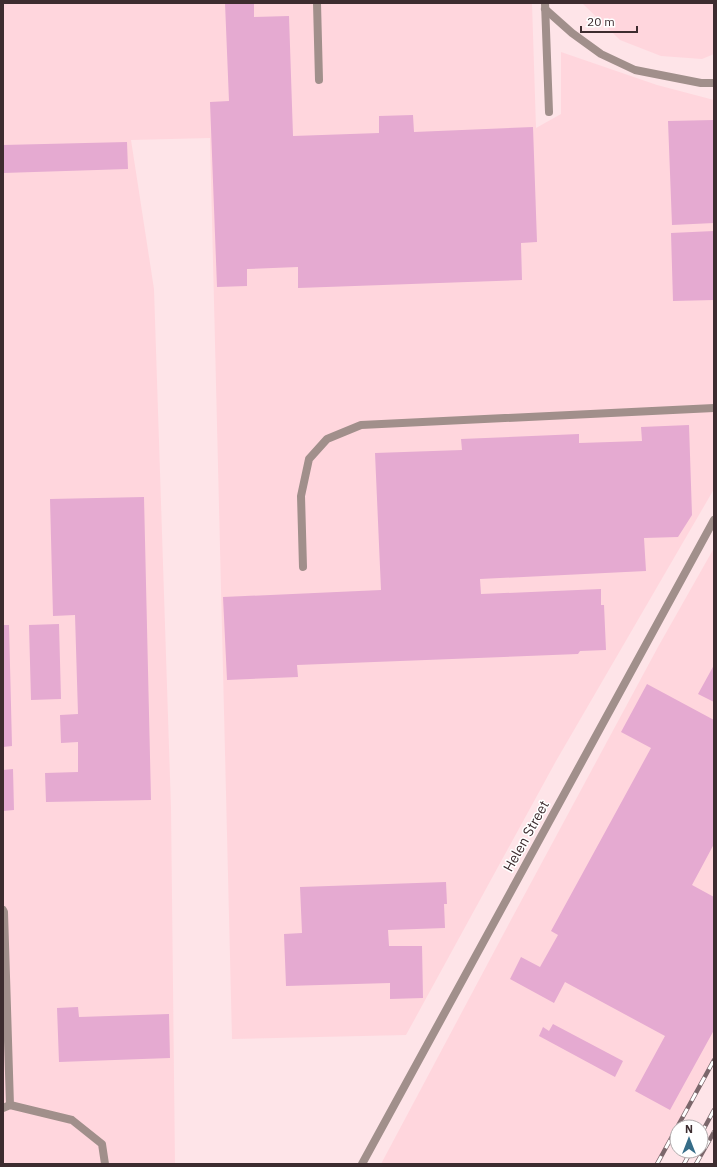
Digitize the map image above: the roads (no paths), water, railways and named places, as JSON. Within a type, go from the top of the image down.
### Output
[{"type":"street","points":[[317,3],[319,80]]},
{"type":"street","points":[[545,6],[572,33],[601,54],[635,70],[701,83],[714,83]]},
{"type":"street","points":[[545,6],[549,112]]},
{"type":"street","points":[[303,567],[301,496],[309,459],[327,439],[360,425],[714,408]]},
{"type":"street","name":"Helen Street","points":[[362,1164],[714,520]]},
{"type":"street","points":[[3,910],[7,1106],[72,1120],[102,1144],[105,1164]]},
{"type":"railway","points":[[657,1164],[714,1060]]},
{"type":"railway","points":[[709,1119],[714,1110]]},
{"type":"railway","points":[[696,1164],[714,1132]]},
{"type":"railway","points":[[684,1164],[687,1159]]}]
